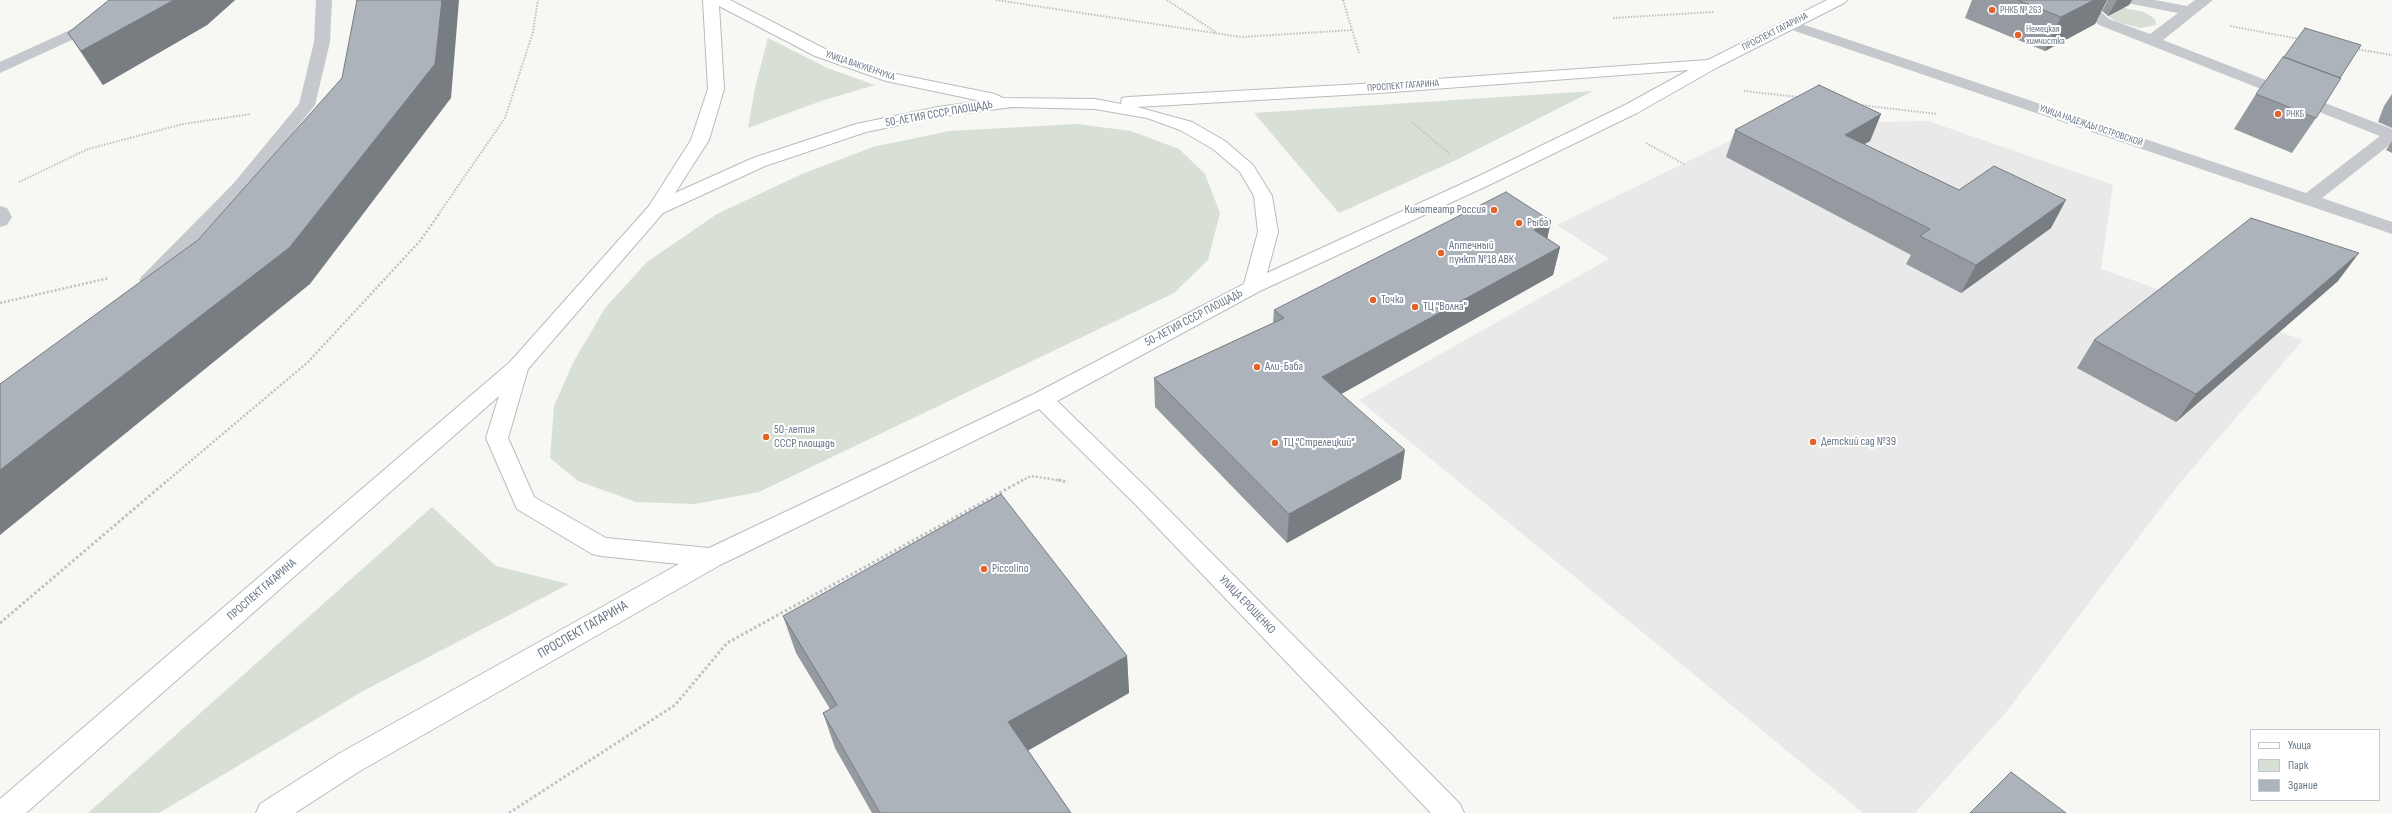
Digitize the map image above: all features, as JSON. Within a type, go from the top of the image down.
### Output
[{"type":"main road","points":[[656,209],[700,140],[716,89],[711,0]]},
{"type":"main road","name":"УЛИЦА ВАКУЛЕНЧУКА","points":[[718,0],[821,53],[892,78],[1012,102]]},
{"type":"main road","name":"ПРОСПЕКТ ГАГАРИНА","points":[[1253,287],[1485,180],[1631,109],[1712,64],[1839,0]]},
{"type":"main road","name":"ПРОСПЕКТ ГАГАРИНА","points":[[1095,104],[1387,87],[1712,64]]},
{"type":"main road","name":"50-ЛЕТИЯ СССР ПЛОЩАДЬ","points":[[1012,102],[1095,104],[1150,114],[1186,126],[1220,145],[1247,170],[1263,196],[1268,232],[1253,287],[1042,399],[711,558],[601,547],[525,502],[498,438],[518,367],[656,209],[759,162],[862,128],[938,112],[1012,102]]},
{"type":"main road","name":"ПРОСПЕКТ ГАГАРИНА","points":[[6,813],[518,367]]},
{"type":"main road","name":"УЛИЦА ЕРОШЕНКО","points":[[1042,399],[1144,499],[1450,813]]},
{"type":"main road","name":"ПРОСПЕКТ ГАГАРИНА","points":[[270,813],[350,762],[711,558]]},
{"type":"street","points":[[0,68],[123,11],[136,0]]},
{"type":"street","points":[[136,291],[166,265],[239,188],[307,105],[322,42],[324,0]]},
{"type":"street","points":[[2101,0],[2091,10],[2104,22],[2392,135]]},
{"type":"street","points":[[2132,0],[2185,14]]},
{"type":"street","points":[[2151,41],[2205,0]]},
{"type":"street","name":"УЛИЦА НАДЕЖДЫ ОСТРОВСКОЙ","points":[[1791,25],[2392,228]]},
{"type":"street","points":[[2308,200],[2392,135]]},
{"type":"street","points":[[0,212],[3,217],[0,220]]},
{"type":"path","points":[[0,623],[308,362],[420,241],[505,118],[533,32],[538,0]]},
{"type":"path","points":[[996,0],[1241,38],[1352,30]]},
{"type":"path","points":[[1167,0],[1219,34]]},
{"type":"path","points":[[1343,0],[1360,57]]},
{"type":"path","points":[[1612,18],[1714,12]]},
{"type":"path","points":[[2185,14],[2306,40]]},
{"type":"path","points":[[2353,48],[2392,55]]},
{"type":"path","points":[[1744,91],[1799,97]]},
{"type":"path","points":[[1854,104],[1940,114]]},
{"type":"path","points":[[14,184],[88,149],[183,124],[307,105]]},
{"type":"path","points":[[1409,120],[1456,160]]},
{"type":"path","points":[[1643,141],[1684,164]]},
{"type":"path","points":[[0,304],[166,265]]},
{"type":"path","points":[[509,813],[675,705],[727,643],[1031,476],[1067,482],[1073,486]]},
{"type":"shaded area","name":"Детский сад №39","points":[[1812,101],[1878,122],[1928,121],[2113,185],[2101,269],[2303,340],[2179,484],[2007,711],[1915,813],[1863,813],[1359,400],[1609,259],[1557,225]]},
{"type":"green space","points":[[2119,7],[2144,12],[2155,19],[2156,25],[2140,28],[2117,22],[2108,16],[2107,12]]},
{"type":"green space","points":[[768,38],[827,68],[875,85],[821,101],[748,128],[755,88]]},
{"type":"green space","points":[[1593,91],[1456,160],[1339,213],[1254,113]]},
{"type":"green space","points":[[1077,124],[1131,131],[1179,149],[1205,174],[1220,213],[1208,260],[1174,293],[759,492],[695,504],[636,502],[578,481],[550,458],[554,406],[573,363],[605,308],[647,262],[717,214],[802,174],[873,147],[949,131]]},
{"type":"green space","points":[[432,507],[496,566],[569,584],[363,691],[159,813],[88,813]]},
{"type":"building","points":[[109,0],[174,0],[81,51],[68,33]]},
{"type":"building","points":[[357,0],[442,0],[435,64],[289,248],[0,470],[0,384],[198,240],[342,78]]},
{"type":"building","points":[[2018,0],[2094,0],[2061,17]]},
{"type":"building","points":[[2305,28],[2361,45],[2340,78],[2284,57]]},
{"type":"building","points":[[2283,57],[2341,78],[2316,118],[2256,94]]},
{"type":"building","points":[[1819,85],[1881,114],[1845,135],[1959,190],[1994,166],[2066,200],[1976,265],[1920,236],[1930,229],[1735,130]]},
{"type":"building","points":[[1506,192],[1551,221],[1534,230],[1560,247],[1322,377],[1405,450],[1289,514],[1154,378],[1284,318],[1274,310]]},
{"type":"building","points":[[2251,218],[2359,253],[2196,394],[2094,340]]},
{"type":"building","points":[[1001,494],[1127,656],[1008,722],[1071,813],[880,813],[823,713],[837,705],[783,616]]},
{"type":"building","points":[[2011,772],[2066,813],[1970,813]]},
{"type":"place","name":"РНКБ № 263","points":[[1992,10]]},
{"type":"place","name":"Немецкая химчистка","points":[[2018,35]]},
{"type":"place","name":"РНКБ","points":[[2278,114]]},
{"type":"place","name":"Кинотеатр Россия","points":[[1494,210]]},
{"type":"place","name":"Рыба","points":[[1519,223]]},
{"type":"place","name":"Аптечный пункт №18 АВК","points":[[1441,253]]},
{"type":"place","name":"Точка","points":[[1373,300]]},
{"type":"place","name":"ТЦ \"Волна\"","points":[[1415,307]]},
{"type":"place","name":"Али-Баба","points":[[1257,367]]},
{"type":"place","name":"50-летия СССР площадь","points":[[766,437]]},
{"type":"place","name":"Детский сад №39","points":[[1813,442]]},
{"type":"place","name":"ТЦ \"Стрелецкий\"","points":[[1275,443]]},
{"type":"place","name":"Piccolino","points":[[984,569]]}]
